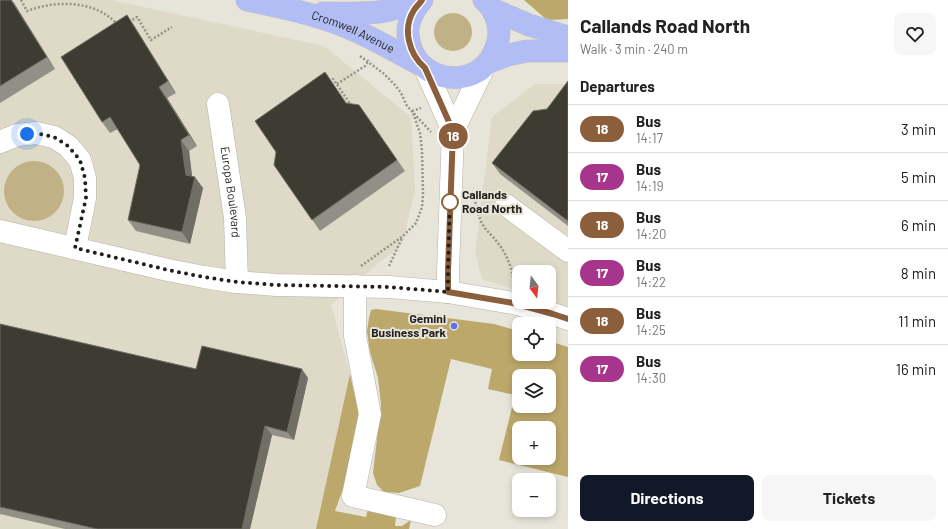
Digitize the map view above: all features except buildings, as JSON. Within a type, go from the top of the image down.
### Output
[{"type":"main road","name":"Cromwell Avenue","points":[[247,0],[304,12],[347,27],[442,77],[462,78],[475,74],[487,64]]},
{"type":"main road","name":"Cromwell Avenue","points":[[304,12],[380,12],[422,0]]},
{"type":"main road","points":[[422,0],[414,11],[409,24],[408,39],[413,53],[423,67]]},
{"type":"main road","points":[[488,3],[529,24],[568,37]]},
{"type":"main road","points":[[487,64],[496,50],[499,36],[498,21],[488,3]]},
{"type":"main road","points":[[487,64],[508,54],[528,50],[568,51]]},
{"type":"street","points":[[448,292],[453,131],[487,64]]},
{"type":"street","points":[[423,67],[453,131]]},
{"type":"street","name":"Europa Boulevard","points":[[218,104],[235,218],[237,282]]},
{"type":"street","points":[[0,142],[17,135],[36,133],[54,137],[68,146],[80,160],[85,178],[86,198],[75,248]]},
{"type":"street","points":[[506,205],[568,251]]},
{"type":"street","points":[[0,231],[168,270],[237,282],[310,286],[357,276],[389,287],[448,292],[512,303]]},
{"type":"street","points":[[357,276],[356,336],[370,414],[353,496],[435,515]]},
{"type":"street","points":[[534,309],[568,319]]},
{"type":"path","points":[[21,0],[27,11],[40,4],[52,1]]},
{"type":"path","points":[[72,1],[89,4],[100,9],[114,20],[120,28]]},
{"type":"path","points":[[126,24],[137,17],[151,40],[172,27]]},
{"type":"path","points":[[356,54],[383,73],[395,85],[401,93],[407,106],[412,111],[420,133],[423,195],[422,208],[416,222],[403,236],[357,276]]},
{"type":"path","points":[[337,84],[365,66],[368,62]]},
{"type":"path","points":[[328,82],[333,79],[352,106]]},
{"type":"path","points":[[474,198],[483,226],[504,252],[512,274]]},
{"type":"path","points":[[389,266],[403,236]]},
{"type":"shaded area","points":[[0,0],[111,0],[324,46],[411,117],[415,190],[402,245],[370,270],[331,305],[350,374],[316,529],[0,529]]},
{"type":"shaded area","points":[[524,0],[568,0],[568,19],[547,20]]},
{"type":"shaded area","points":[[449,13],[457,13],[467,18],[471,25],[471,39],[467,46],[457,51],[449,51],[439,46],[437,43],[434,36],[434,28],[439,18],[442,16]]},
{"type":"shaded area","points":[[535,84],[568,84],[568,307],[556,303],[556,265],[512,265],[512,289],[482,279],[475,252],[492,117]]},
{"type":"shaded area","points":[[34,161],[51,166],[59,174],[64,191],[59,208],[51,216],[34,221],[17,216],[9,208],[4,191],[9,174],[17,166]]},
{"type":"shaded area","points":[[376,309],[494,324],[512,329],[512,361],[556,361],[556,343],[568,347],[568,477],[519,465],[556,465],[556,421],[512,421],[512,463],[499,460],[512,407],[512,413],[556,413],[556,369],[512,369],[512,394],[488,389],[492,369],[451,359],[420,486],[399,493],[384,492],[377,485],[373,473],[381,404],[378,378],[370,352],[367,331],[371,310]]},
{"type":"shaded area","points":[[350,374],[359,414],[353,461],[335,511],[366,517],[369,504],[396,515],[395,526],[402,526],[411,520],[409,529],[316,529]]},
{"type":"bus line","name":"18","points":[[422,0],[414,11],[409,24],[408,39],[413,53],[421,65],[425,68],[453,131],[448,292],[513,303],[568,319]]},
{"type":"place","name":"Callands Road North","points":[[450,202]]},
{"type":"place","name":"Gemini Business Park","points":[[454,326]]},
{"type":"route","points":[[27,134],[36,133],[54,137],[68,146],[80,160],[85,178],[86,198],[75,248],[204,277],[237,282],[276,285],[389,287],[448,292],[450,200],[450,202]]}]
